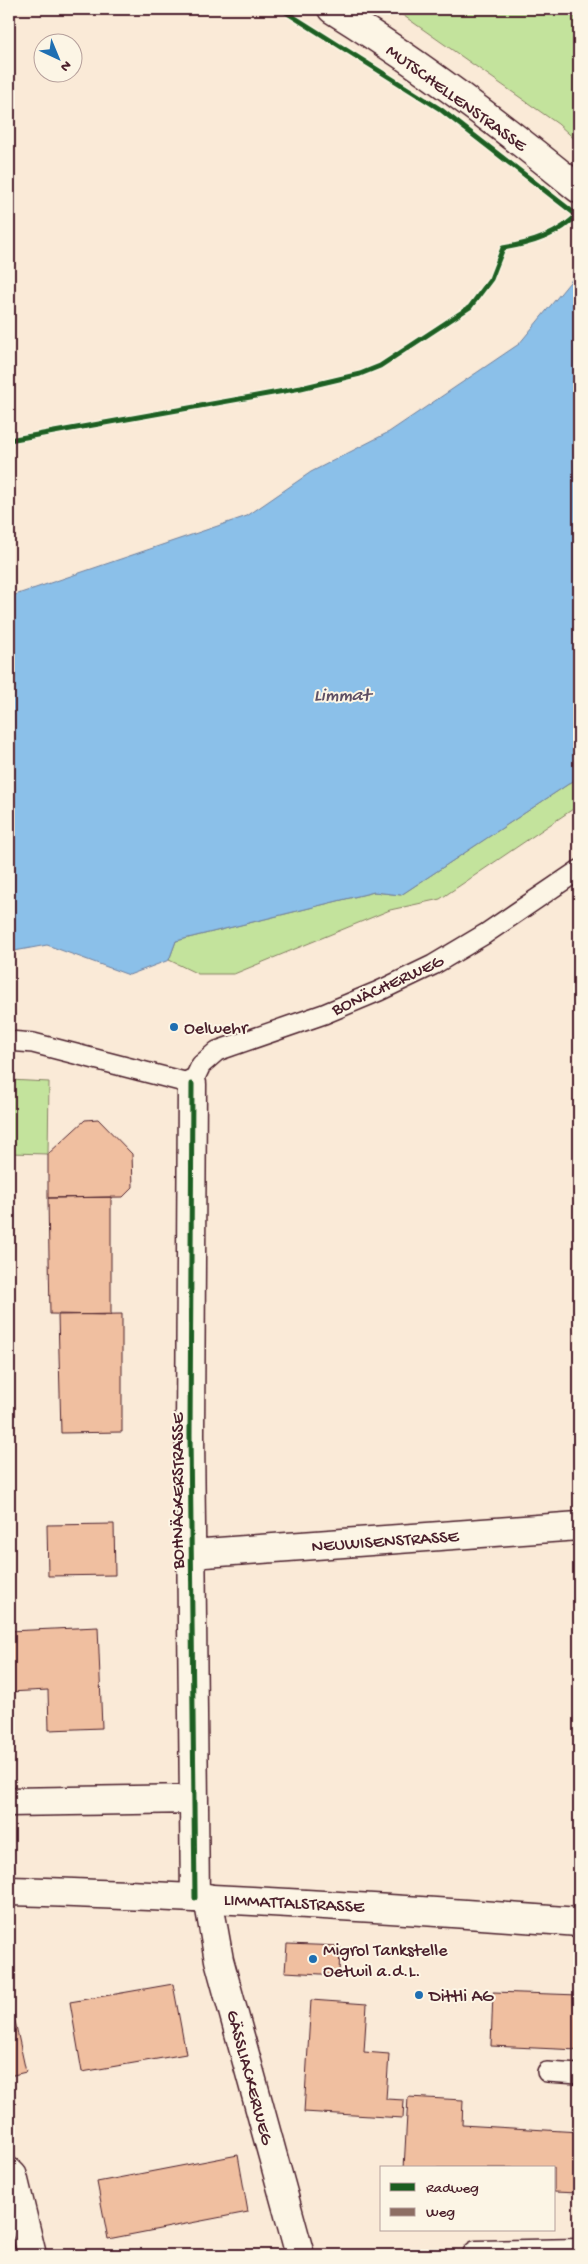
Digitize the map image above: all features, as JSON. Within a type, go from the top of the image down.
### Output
[{"type":"street","name":"MUTSCHELLENSTRASSE","points":[[332,9],[454,90],[506,129],[579,190]]},
{"type":"street","name":"BOHNÄCKERSTRASSE","points":[[192,1084],[190,1435],[194,1800],[202,1898]]},
{"type":"street","name":"NEUWISENSTRASSE","points":[[191,1554],[579,1526]]},
{"type":"street","points":[[9,1802],[194,1800]]},
{"type":"street","name":"LIMMATTALSTRASSE","points":[[9,1891],[374,1906],[579,1922]]},
{"type":"street","name":"GÄSSLIACKERWEG","points":[[202,1898],[300,2255]]},
{"type":"street","points":[[9,2172],[12,2176],[32,2255]]},
{"type":"street","points":[[477,2255],[579,2252]]},
{"type":"lane","name":"BONÄCHERWEG","points":[[192,1084],[201,1065],[217,1051],[324,1014],[379,991],[433,965],[485,934],[579,870]]},
{"type":"lane","points":[[9,1041],[33,1043],[192,1084]]},
{"type":"lane","points":[[547,2072],[579,2074]]},
{"type":"green space","points":[[394,9],[579,9],[579,143],[558,124]]},
{"type":"green space","points":[[579,777],[579,805],[440,899],[390,910],[234,974],[198,974],[169,960],[176,941],[374,892],[401,895]]},
{"type":"green space","points":[[9,1080],[49,1082],[48,1154],[9,1153]]},
{"type":"water","name":"Limmat","points":[[579,271],[579,777],[401,895],[374,892],[176,941],[169,960],[129,975],[47,945],[9,952],[9,597],[247,516],[311,472],[389,432],[519,344]]},
{"type":"building","points":[[98,1119],[132,1154],[133,1187],[123,1197],[48,1198],[48,1154],[85,1120]]},
{"type":"building","points":[[111,1197],[111,1315],[50,1314],[48,1198]]},
{"type":"building","points":[[122,1314],[122,1432],[61,1433],[58,1315]]},
{"type":"building","points":[[114,1524],[115,1575],[48,1576],[47,1525]]},
{"type":"building","points":[[98,1627],[102,1728],[49,1730],[48,1690],[9,1692],[9,1631]]},
{"type":"building","name":"Migrol Tankstelle Oetwil a.d.L.","points":[[287,1944],[340,1946],[339,1975],[285,1972]]},
{"type":"building","points":[[173,1984],[186,2054],[82,2072],[70,2002]]},
{"type":"building","points":[[493,1992],[579,1995],[579,2050],[491,2046]]},
{"type":"building","points":[[9,1993],[26,2072],[9,2076]]},
{"type":"building","points":[[311,2000],[367,2004],[364,2052],[389,2054],[386,2099],[404,2100],[403,2118],[304,2112]]},
{"type":"building","points":[[408,2097],[463,2100],[462,2125],[579,2132],[579,2193],[556,2192],[556,2166],[404,2166]]},
{"type":"building","points":[[238,2155],[248,2212],[108,2239],[97,2182]]},
{"type":"cycle path","points":[[281,9],[440,109],[579,217]]},
{"type":"cycle path","points":[[9,440],[301,388],[360,374],[380,366],[470,307],[491,279],[503,248],[524,244],[544,237],[563,227],[579,213]]},
{"type":"cycle path","points":[[192,1084],[190,1435],[195,1898]]},
{"type":"place","name":"Oelwehr","points":[[174,1027]]},
{"type":"place","name":"Migrol Tankstelle Oetwil a.d.L.","points":[[313,1959]]},
{"type":"place","name":"Dittli AG","points":[[419,1995]]}]
